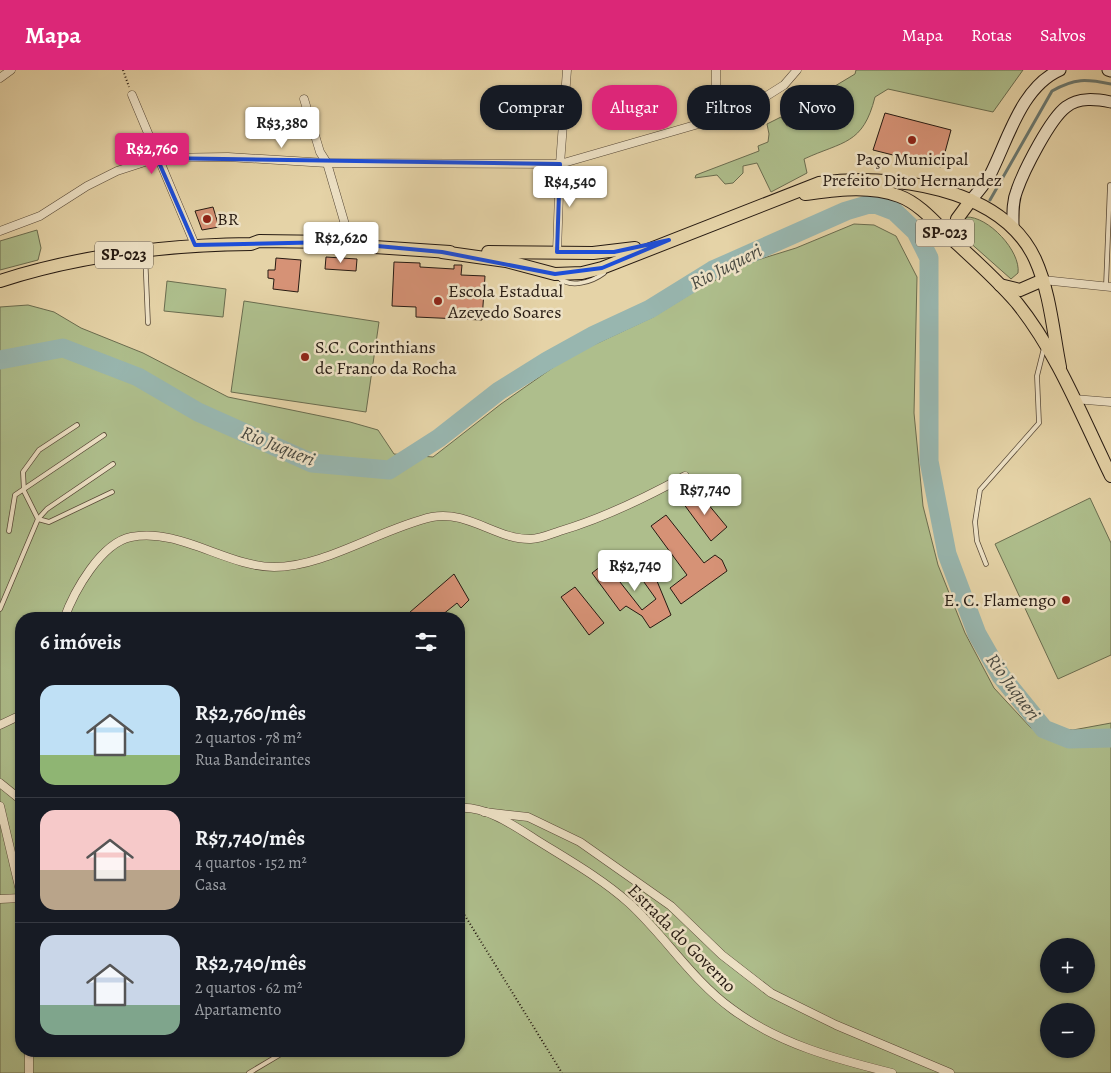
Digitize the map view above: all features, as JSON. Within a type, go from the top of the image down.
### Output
[{"type":"main road","name":"SP-023","points":[[0,280],[89,260],[195,246],[251,244],[258,248],[335,249],[348,245],[442,252],[506,261],[555,274],[582,273],[819,183],[848,179],[876,180],[924,187],[971,200],[1013,228],[1034,258],[1043,280],[1060,367]]},
{"type":"main road","name":"SP-023","points":[[783,196],[854,189],[881,190],[902,197],[924,212],[1000,285],[1016,303],[1060,367],[1111,476]]},
{"type":"main road","name":"SP-023","points":[[954,241],[957,218],[971,200]]},
{"type":"main road","name":"SP-023","points":[[442,252],[614,252],[669,240]]},
{"type":"main road","points":[[506,261],[544,258],[557,252]]},
{"type":"main road","points":[[1000,285],[1020,290],[1043,280]]},
{"type":"street","points":[[0,78],[11,70]]},
{"type":"street","points":[[557,252],[560,164],[567,70]]},
{"type":"street","points":[[716,70],[716,85]]},
{"type":"street","points":[[770,94],[784,85],[797,70]]},
{"type":"street","points":[[971,200],[989,178],[1034,89],[1047,76],[1060,70]]},
{"type":"street","points":[[132,95],[195,246]]},
{"type":"street","points":[[304,99],[320,152],[327,163],[348,245]]},
{"type":"street","points":[[1013,228],[1013,205],[1017,190],[1052,120],[1066,107],[1078,100],[1097,99],[1111,102]]},
{"type":"street","points":[[0,231],[40,216],[86,186],[117,171],[157,158],[228,158],[327,163],[560,164],[687,127]]},
{"type":"street","points":[[1043,280],[1109,286]]},
{"type":"street","points":[[1074,399],[1111,402]]},
{"type":"street","points":[[68,612],[87,575],[99,558],[112,544],[131,536],[156,536],[254,565],[275,567],[310,561],[407,525],[444,516],[467,520],[514,536],[531,539],[588,523],[685,476]]},
{"type":"street","points":[[0,725],[15,718]]},
{"type":"street","points":[[0,783],[15,795]]},
{"type":"street","points":[[0,806],[15,870]]},
{"type":"street","name":"Estrada do Governo","points":[[465,809],[484,812],[518,828],[592,874],[628,902],[730,1008],[766,1032],[834,1059],[892,1073]]},
{"type":"street","points":[[484,812],[528,817],[580,842],[671,906],[722,955],[771,993],[836,1025],[950,1073]]},
{"type":"street","points":[[0,900],[15,897]]},
{"type":"street","points":[[29,1057],[29,1073]]},
{"type":"lane","points":[[1109,286],[1110,185]]},
{"type":"lane","points":[[145,252],[148,323]]},
{"type":"lane","points":[[986,564],[977,541],[975,522],[980,490],[1040,423],[1037,376],[1045,344]]},
{"type":"lane","points":[[77,425],[39,450],[28,462],[23,472],[24,491],[38,519],[49,522],[112,492]]},
{"type":"lane","points":[[9,531],[15,495],[24,491],[104,435]]},
{"type":"lane","points":[[0,609],[38,519],[47,509],[113,464]]},
{"type":"lane","points":[[249,1073],[276,1057]]},
{"type":"path","points":[[123,70],[132,95]]},
{"type":"path","points":[[465,916],[562,1073]]},
{"type":"highlighted area","points":[[157,158],[560,164],[557,252],[614,252],[669,240],[602,268],[555,274],[442,252],[334,242],[195,245]]},
{"type":"green space","points":[[856,70],[1023,70],[993,112],[888,89],[875,97],[870,113],[858,133],[840,144],[804,159],[807,173],[771,192],[757,163],[743,166],[743,173],[733,183],[725,184],[717,175],[695,178],[696,175],[759,151],[758,146],[768,142],[770,122],[780,118],[780,130],[854,130],[854,85],[837,85],[855,74]]},
{"type":"green space","points":[[966,217],[984,222],[993,228],[1009,245],[1018,264],[1018,273],[1011,279],[958,232],[960,223]]},
{"type":"green space","points":[[854,224],[874,225],[896,236],[917,277],[914,413],[923,506],[938,565],[965,633],[994,688],[1031,728],[1073,730],[1111,723],[1111,1073],[0,1073],[0,307],[28,305],[54,312],[81,328],[143,353],[228,397],[350,422],[378,430],[394,454],[433,457],[501,404],[568,357],[653,317],[700,288],[751,262],[796,248]]},
{"type":"green space","points":[[37,230],[41,248],[38,260],[0,270],[0,241]]},
{"type":"green space","points":[[167,281],[226,289],[223,317],[164,311]]},
{"type":"green space","name":"S.C. Corinthians de Franco da Rocha","points":[[244,301],[379,322],[366,412],[231,392]]},
{"type":"green space","name":"E. C. Flamengo","points":[[1090,498],[1111,543],[1111,655],[1058,679],[995,544]]},
{"type":"building","name":"Paço Municipal Prefeito Dito Hernandez","points":[[885,113],[951,130],[941,167],[873,150]]},
{"type":"building","name":"BR","points":[[213,207],[219,227],[202,230],[195,211]]},
{"type":"building","points":[[326,257],[357,259],[356,271],[325,269]]},
{"type":"building","points":[[276,258],[301,260],[298,292],[273,289],[274,279],[268,278],[268,270],[275,270]]},
{"type":"building","name":"Escola Estadual Azevedo Soares","points":[[394,262],[420,263],[420,267],[454,269],[454,265],[462,265],[461,275],[485,276],[482,320],[416,317],[416,307],[392,306]]},
{"type":"building","points":[[698,492],[727,527],[711,541],[683,503]]},
{"type":"building","points":[[666,515],[704,563],[715,555],[722,560],[727,571],[681,604],[670,588],[687,575],[651,526]]},
{"type":"building","points":[[649,557],[656,567],[652,569],[671,615],[650,628],[642,616],[626,606],[620,611],[592,573],[605,563],[642,610],[656,599],[634,568]]},
{"type":"building","points":[[454,574],[469,600],[461,608],[457,603],[446,612],[410,612]]},
{"type":"building","points":[[575,587],[604,623],[589,635],[561,597]]},
{"type":"waterway","points":[[990,200],[1052,91],[1067,84],[1081,81],[1111,84]]},
{"type":"waterway","name":"Rio Juqueri","points":[[0,360],[63,348],[138,377],[198,412],[312,463],[389,470],[439,438],[499,391],[594,335],[650,309],[713,270],[846,211],[873,203],[894,211],[916,232],[929,258],[929,461],[947,554],[977,634],[1001,676],[1044,729],[1069,739],[1111,738]]},
{"type":"place","name":"Paço Municipal Prefeito Dito Hernandez","points":[[912,140]]},
{"type":"place","name":"BR","points":[[207,219]]},
{"type":"place","name":"Escola Estadual Azevedo Soares","points":[[438,301]]},
{"type":"place","name":"S.C. Corinthians de Franco da Rocha","points":[[305,357]]},
{"type":"place","name":"E. C. Flamengo","points":[[1066,600]]}]
